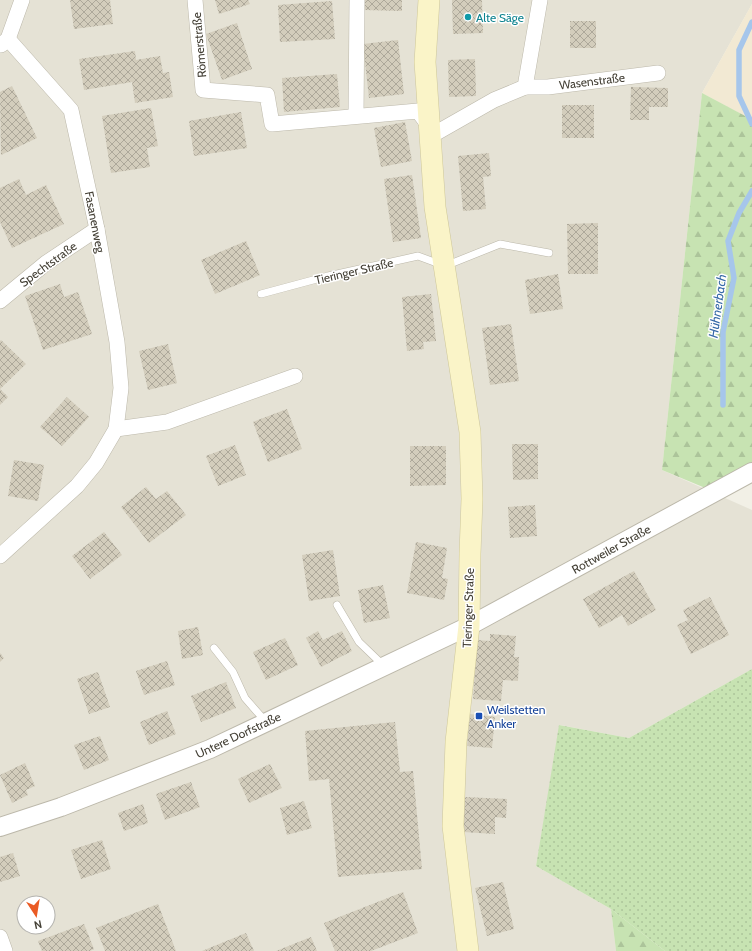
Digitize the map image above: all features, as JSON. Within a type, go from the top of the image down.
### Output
[{"type":"main road","name":"Tieringer Straße","points":[[429,0],[425,62],[435,207],[470,432],[472,499],[469,626],[456,742],[453,826],[468,951]]},
{"type":"street","points":[[4,43],[22,0]]},
{"type":"street","name":"Römerstraße","points":[[195,0],[203,90],[267,95],[272,124],[356,116]]},
{"type":"street","points":[[357,0],[356,116],[418,111],[429,132]]},
{"type":"street","points":[[525,87],[540,0]]},
{"type":"street","name":"Fasanenweg","points":[[0,556],[77,486],[96,463],[116,429],[121,388],[117,342],[97,229],[71,110],[4,43]]},
{"type":"street","name":"Wasenstraße","points":[[429,132],[494,100],[525,87],[548,87],[658,73]]},
{"type":"street","name":"Spechtstraße","points":[[0,300],[46,263],[97,229]]},
{"type":"street","points":[[116,429],[167,422],[295,376]]},
{"type":"street","name":"Rottweiler Straße","points":[[469,626],[752,472]]},
{"type":"street","name":"Untere Dorfstraße","points":[[0,827],[61,807],[210,750],[469,626]]},
{"type":"street","points":[[0,937],[5,951]]},
{"type":"lane","points":[[445,266],[500,244],[549,253]]},
{"type":"lane","name":"Tieringer Straße","points":[[261,294],[418,256],[445,266]]},
{"type":"lane","points":[[337,605],[359,642],[384,666]]},
{"type":"lane","points":[[214,648],[233,672],[245,698],[266,723]]},
{"type":"shaded area","points":[[0,0],[752,0],[752,4],[702,93],[662,470],[752,510],[752,669],[629,738],[560,725],[536,866],[611,909],[616,951],[0,951]]},
{"type":"shaded area","points":[[752,4],[752,120],[702,93]]},
{"type":"green space","points":[[702,93],[749,118],[752,124],[752,472],[715,492],[662,470]]},
{"type":"green space","points":[[752,669],[752,951],[665,951],[611,909],[536,866],[559,725],[629,738]]},
{"type":"green space","points":[[611,909],[665,951],[616,951]]},
{"type":"building","points":[[70,0],[110,0],[113,24],[74,29]]},
{"type":"building","points":[[215,0],[248,0],[250,4],[219,14]]},
{"type":"building","points":[[364,0],[402,0],[402,11],[364,10]]},
{"type":"building","name":"Alte Säge","points":[[452,0],[482,0],[483,33],[453,34]]},
{"type":"building","points":[[332,1],[335,39],[280,42],[278,5]]},
{"type":"building","points":[[570,21],[596,21],[596,48],[570,48]]},
{"type":"building","points":[[237,23],[252,69],[222,80],[206,34]]},
{"type":"building","points":[[398,40],[404,94],[369,98],[363,44]]},
{"type":"building","points":[[135,51],[136,60],[160,56],[163,73],[169,72],[173,97],[135,103],[132,82],[84,90],[79,59]]},
{"type":"building","points":[[475,59],[476,96],[449,97],[448,60]]},
{"type":"building","points":[[337,74],[340,107],[284,112],[282,78]]},
{"type":"building","points":[[12,86],[37,138],[1,155],[0,92]]},
{"type":"building","points":[[631,87],[668,88],[668,107],[649,107],[649,120],[630,120]]},
{"type":"building","points":[[562,105],[594,105],[594,138],[562,138]]},
{"type":"building","points":[[151,108],[158,146],[147,148],[150,167],[111,173],[102,116]]},
{"type":"building","points":[[241,112],[247,148],[194,156],[189,121]]},
{"type":"building","points":[[405,122],[412,161],[381,167],[374,128]]},
{"type":"building","points":[[489,153],[491,176],[483,177],[486,209],[463,211],[458,156]]},
{"type":"building","points":[[412,175],[421,238],[393,242],[384,179]]},
{"type":"building","points":[[19,179],[26,195],[46,185],[64,224],[12,248],[0,222],[0,188]]},
{"type":"building","points":[[598,223],[598,274],[568,274],[567,224]]},
{"type":"building","points":[[246,241],[260,275],[215,294],[201,260]]},
{"type":"building","points":[[558,274],[563,309],[530,314],[525,280]]},
{"type":"building","points":[[60,284],[64,297],[78,292],[92,334],[43,350],[25,296]]},
{"type":"building","points":[[431,294],[436,341],[423,342],[424,349],[407,351],[402,297]]},
{"type":"building","points":[[511,324],[519,381],[490,385],[482,328]]},
{"type":"building","points":[[1,340],[26,364],[0,389],[0,341]]},
{"type":"building","points":[[168,344],[177,383],[148,390],[139,351]]},
{"type":"building","points":[[0,389],[8,397],[0,405]]},
{"type":"building","points":[[67,397],[89,417],[62,446],[40,427]]},
{"type":"building","points":[[287,409],[302,449],[268,462],[253,422]]},
{"type":"building","points":[[512,444],[538,444],[538,479],[513,480]]},
{"type":"building","points":[[235,445],[246,475],[218,486],[206,456]]},
{"type":"building","points":[[410,446],[446,446],[446,485],[410,486]]},
{"type":"building","points":[[14,460],[44,465],[38,501],[8,496]]},
{"type":"building","points":[[146,487],[156,499],[167,491],[186,515],[149,543],[121,507]]},
{"type":"building","points":[[535,505],[537,536],[510,538],[508,507]]},
{"type":"building","points":[[104,532],[122,555],[90,579],[72,556]]},
{"type":"building","points":[[416,542],[447,548],[442,578],[448,579],[444,600],[407,593]]},
{"type":"building","points":[[333,550],[340,596],[309,601],[302,555]]},
{"type":"building","points":[[634,571],[656,610],[628,626],[622,615],[599,628],[583,599]]},
{"type":"building","points":[[383,585],[390,618],[364,623],[358,590]]},
{"type":"building","points":[[710,597],[729,635],[691,654],[677,625],[688,620],[683,610]]},
{"type":"building","points":[[198,627],[203,655],[182,659],[178,631]]},
{"type":"building","points":[[318,631],[323,640],[342,631],[352,651],[321,667],[306,638]]},
{"type":"building","points":[[490,634],[516,636],[514,657],[519,657],[518,681],[503,680],[501,701],[473,699],[477,640],[490,641]]},
{"type":"building","points":[[285,638],[298,665],[266,680],[253,652]]},
{"type":"building","points":[[0,653],[4,658],[0,662]]},
{"type":"building","points":[[167,661],[175,685],[144,695],[136,671]]},
{"type":"building","points":[[98,672],[110,707],[89,714],[77,679]]},
{"type":"building","points":[[226,682],[236,708],[201,722],[191,696]]},
{"type":"building","points":[[167,711],[176,734],[149,745],[140,722]]},
{"type":"building","points":[[470,714],[495,717],[492,748],[467,746]]},
{"type":"building","points":[[395,722],[400,772],[413,771],[422,869],[338,877],[329,779],[309,781],[305,731]]},
{"type":"building","points":[[100,736],[109,760],[84,770],[74,745]]},
{"type":"building","points":[[25,763],[35,786],[26,790],[28,795],[12,803],[0,775]]},
{"type":"building","points":[[270,764],[282,788],[249,803],[238,779]]},
{"type":"building","points":[[191,782],[200,807],[165,820],[156,794]]},
{"type":"building","points":[[465,797],[507,799],[506,818],[495,817],[495,834],[463,832]]},
{"type":"building","points":[[304,801],[312,828],[287,835],[280,808]]},
{"type":"building","points":[[143,804],[148,823],[124,831],[118,813]]},
{"type":"building","points":[[102,840],[111,869],[81,879],[71,850]]},
{"type":"building","points":[[13,853],[20,876],[0,882],[0,857]]},
{"type":"building","points":[[503,882],[514,929],[487,936],[475,888]]},
{"type":"building","points":[[403,892],[418,933],[371,951],[335,951],[324,923]]},
{"type":"building","points":[[158,904],[176,951],[105,951],[96,928]]},
{"type":"building","points":[[84,924],[94,949],[90,951],[42,951],[38,941]]},
{"type":"building","points":[[246,933],[254,951],[202,951]]},
{"type":"building","points":[[311,937],[317,951],[276,951]]},
{"type":"waterway","name":"Hühnerbach","points":[[752,22],[739,50],[739,96],[752,124]]},
{"type":"waterway","name":"Hühnerbach","points":[[723,405],[723,332],[734,278],[728,241],[739,213],[752,191]]},
{"type":"place","name":"Alte Säge","points":[[468,17]]},
{"type":"place","name":"Weilstetten Anker","points":[[479,716]]}]
